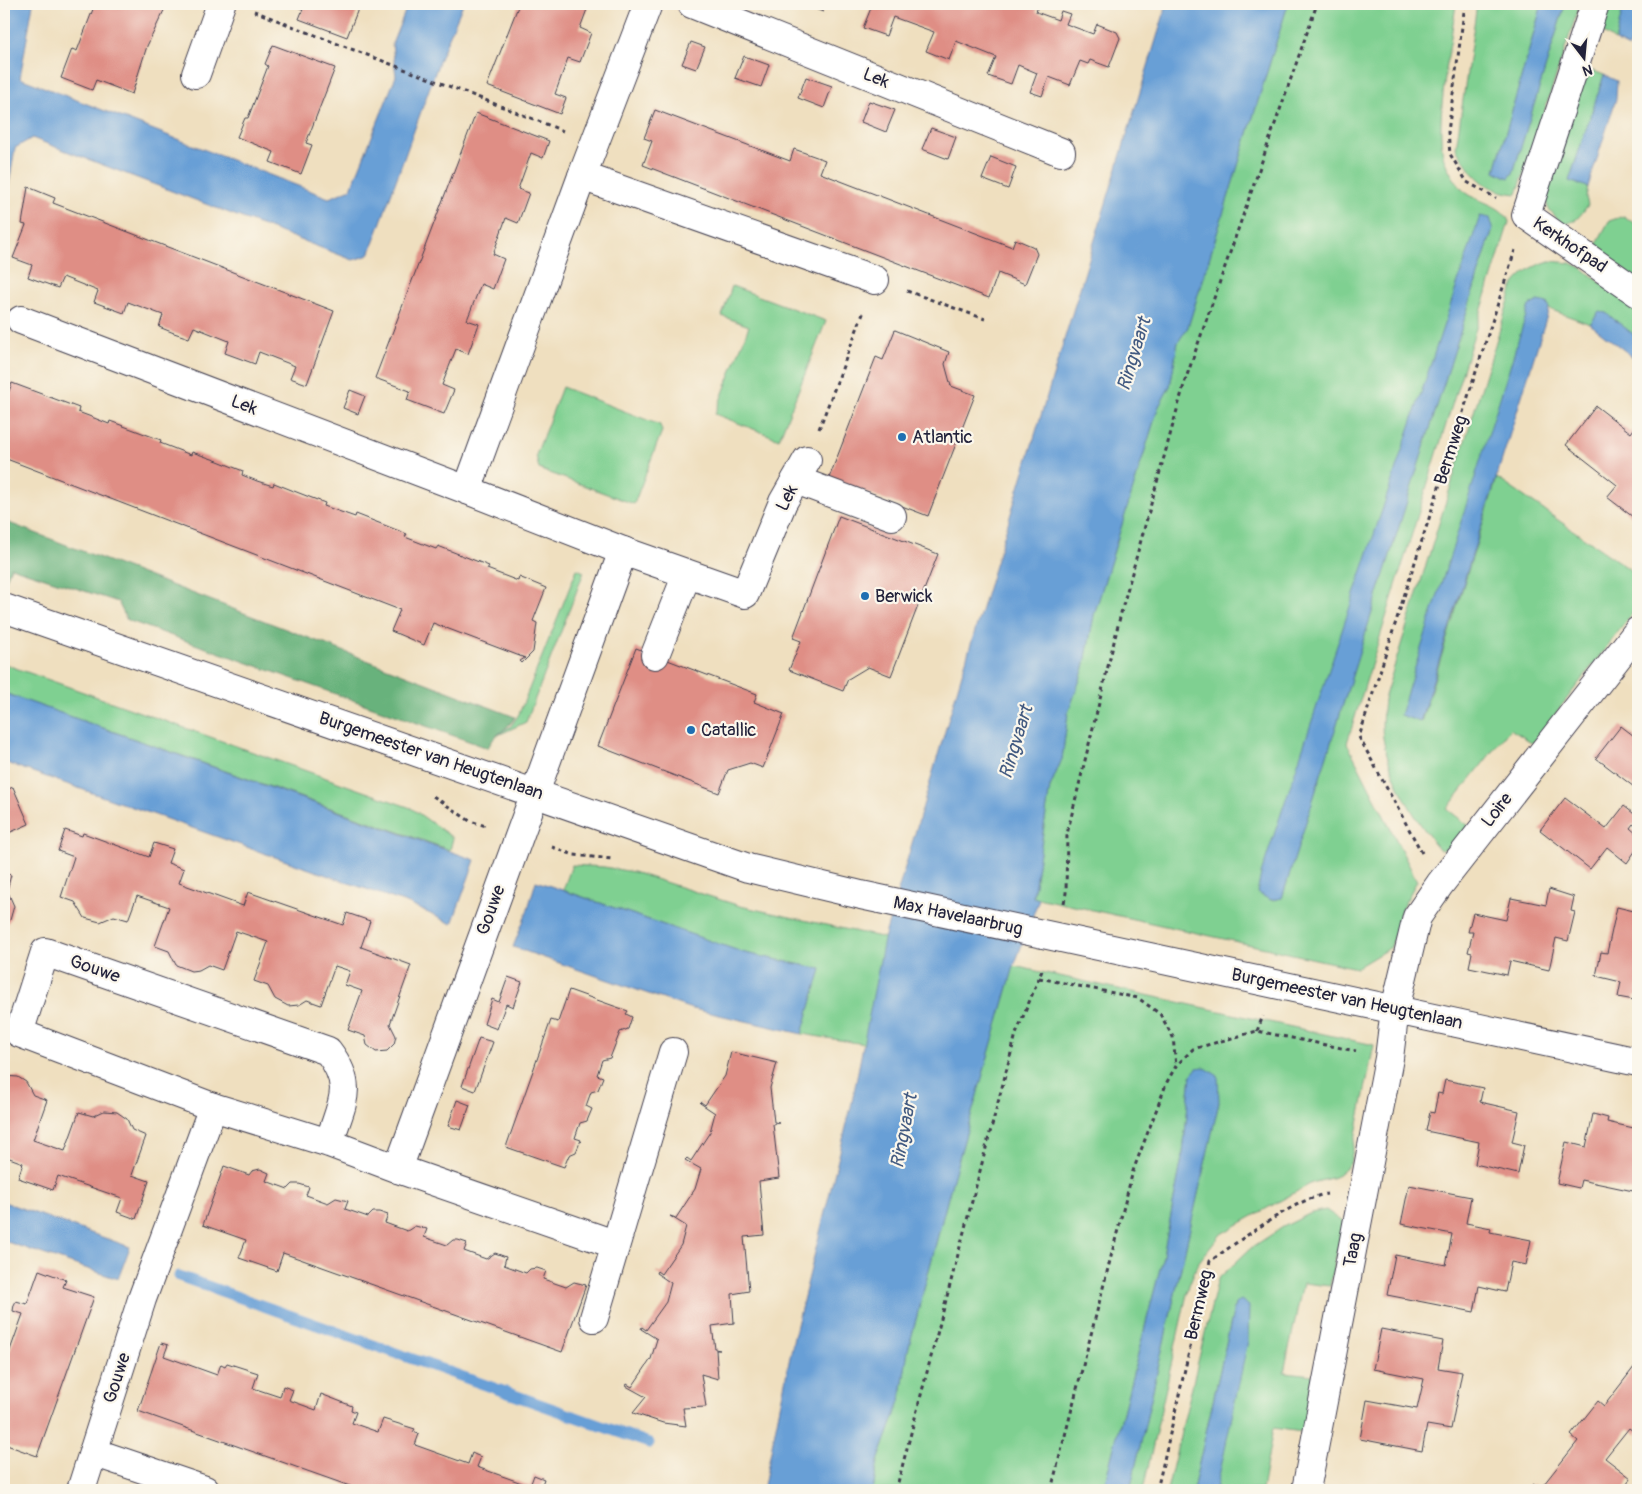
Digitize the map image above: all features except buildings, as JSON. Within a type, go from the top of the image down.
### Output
[{"type":"street","points":[[196,74],[221,4]]},
{"type":"street","points":[[467,490],[593,144],[648,4]]},
{"type":"street","name":"Lek","points":[[692,4],[1061,152]]},
{"type":"street","points":[[1526,215],[1595,4]]},
{"type":"street","points":[[582,176],[875,280]]},
{"type":"street","name":"Kerkhofpad","points":[[1526,215],[1638,294]]},
{"type":"street","name":"Lek","points":[[21,320],[623,551],[745,594],[783,502],[802,470]]},
{"type":"street","points":[[802,470],[892,518]]},
{"type":"street","points":[[534,792],[623,551]]},
{"type":"street","points":[[655,655],[687,574]]},
{"type":"street","name":"Burgemeester van Heugtenlaan","points":[[4,608],[748,868],[861,895]]},
{"type":"street","name":"Loire","points":[[1395,1009],[1417,917],[1440,884],[1638,631]]},
{"type":"street","name":"Gouwe","points":[[398,1169],[534,792]]},
{"type":"street","name":"Max Havelaarbrug","points":[[861,895],[1056,937]]},
{"type":"street","name":"Burgemeester van Heugtenlaan","points":[[1056,937],[1638,1062]]},
{"type":"street","name":"Gouwe","points":[[329,1143],[346,1089],[341,1068],[328,1051],[45,952],[19,1034],[213,1107],[329,1143],[614,1244]]},
{"type":"street","name":"Taag","points":[[1306,1490],[1365,1188],[1389,1058],[1395,1009]]},
{"type":"street","points":[[594,1318],[614,1244],[673,1052]]},
{"type":"street","name":"Gouwe","points":[[81,1490],[142,1299],[213,1107]]},
{"type":"street","points":[[93,1452],[205,1490]]},
{"type":"path","points":[[250,4],[252,10],[349,49],[457,87],[593,144]]},
{"type":"path","points":[[896,1490],[1016,1034],[1056,937],[1066,894],[1067,834],[1122,608],[1183,390],[1318,4]]},
{"type":"path","points":[[1465,4],[1448,132],[1450,154],[1467,182],[1526,215]]},
{"type":"path","name":"Bermweg","points":[[1440,884],[1359,737],[1526,215]]},
{"type":"path","points":[[802,470],[875,280],[985,319]]},
{"type":"path","points":[[1039,978],[1138,998],[1160,1014],[1173,1037],[1176,1066]]},
{"type":"path","points":[[1257,1031],[1265,1010]]},
{"type":"path","points":[[1051,1490],[1133,1171],[1167,1082],[1176,1066],[1193,1049],[1257,1031],[1389,1058]]},
{"type":"path","name":"Bermweg","points":[[1157,1490],[1210,1261],[1251,1232],[1314,1196],[1365,1188]]},
{"type":"green space","points":[[1288,4],[1456,4],[1442,104],[1441,144],[1444,159],[1451,174],[1461,188],[1473,197],[1501,211],[1509,222],[1347,743],[1417,881],[1401,910],[1391,947],[1356,968],[1033,897],[1050,787],[1062,759],[1068,713],[1084,668],[1094,615],[1158,408],[1170,386],[1178,342],[1188,327]],"holes":[[[1493,228],[1282,898],[1271,900]]]},
{"type":"green space","points":[[1477,4],[1542,4],[1495,171],[1509,178],[1513,173],[1565,4],[1580,4],[1517,194],[1496,189],[1480,180],[1456,148]]},
{"type":"green space","points":[[1606,4],[1624,4],[1615,41],[1598,29]]},
{"type":"green space","points":[[1594,71],[1604,75],[1569,181],[1588,187],[1586,197],[1588,205],[1580,216],[1562,224],[1548,208],[1545,197],[1586,73]]},
{"type":"green space","points":[[1624,216],[1638,226],[1638,281],[1598,249],[1597,243],[1609,221]]},
{"type":"green space","points":[[1550,261],[1571,263],[1582,268],[1638,312],[1638,338],[1606,313],[1599,312],[1590,324],[1549,309],[1547,303],[1538,301],[1529,306],[1421,722],[1497,478],[1638,575],[1638,606],[1533,743],[1510,729],[1447,809],[1469,826],[1451,848],[1440,850],[1412,811],[1391,768],[1382,733],[1384,699],[1514,284],[1530,269]]},
{"type":"green space","points":[[732,286],[826,321],[779,439],[715,414],[749,326],[722,316]]},
{"type":"green space","points":[[562,387],[660,425],[662,431],[634,504],[539,469],[536,455]]},
{"type":"green space","points":[[4,521],[515,717],[488,748],[127,620],[118,602],[11,567],[4,585]]},
{"type":"green space","points":[[577,569],[584,572],[526,722],[492,738],[511,726],[519,714]]},
{"type":"green space","points":[[4,664],[411,808],[453,838],[450,850],[4,693]]},
{"type":"green space","points":[[572,865],[604,867],[633,872],[740,906],[885,938],[864,1044],[802,1034],[821,969],[745,953],[563,890]]},
{"type":"green space","points":[[1014,966],[1374,1045],[1350,1164],[1335,1177],[1312,1183],[1221,1234],[1198,1263],[1189,1285],[1143,1490],[1130,1490],[1219,1102],[1191,1075],[1183,1153],[1162,1261],[1103,1490],[873,1490],[878,1461],[900,1401],[908,1350],[951,1186]]},
{"type":"green space","points":[[1326,1210],[1343,1222],[1330,1286],[1303,1283],[1284,1372],[1313,1375],[1302,1432],[1273,1428],[1262,1490],[1215,1490],[1235,1304],[1193,1490],[1167,1490],[1218,1279],[1251,1248],[1283,1227],[1311,1213]]},
{"type":"water","points":[[4,4],[33,4],[20,78],[329,198],[351,189],[396,76],[392,44],[408,4],[463,4],[440,59],[369,255],[353,260],[32,138],[15,148],[4,215]]},
{"type":"water","name":"Ringvaart","points":[[1167,4],[1288,4],[1188,327],[1178,342],[1170,386],[1158,408],[1094,615],[1084,668],[1068,713],[1062,759],[1050,787],[1033,897],[1039,899],[1014,966],[951,1186],[908,1350],[900,1401],[878,1461],[873,1490],[763,1490],[794,1337],[851,1107],[885,935],[963,670]]},
{"type":"water","points":[[1542,4],[1565,4],[1513,173],[1509,178],[1495,171]]},
{"type":"water","points":[[1624,4],[1638,4],[1638,23],[1629,48],[1615,41]]},
{"type":"water","points":[[1604,75],[1617,81],[1616,99],[1588,187],[1569,181]]},
{"type":"water","points":[[1480,216],[1490,218],[1493,228],[1282,898],[1271,900],[1257,893],[1261,874]]},
{"type":"water","points":[[1538,301],[1547,303],[1549,309],[1420,722],[1400,715],[1529,306]]},
{"type":"water","points":[[1599,312],[1606,313],[1638,338],[1638,361],[1590,324]]},
{"type":"water","points":[[4,693],[475,860],[452,924],[409,904],[4,762]]},
{"type":"water","points":[[536,881],[745,953],[821,969],[802,1034],[689,1008],[513,947],[527,912]]},
{"type":"water","points":[[1204,1067],[1218,1076],[1219,1102],[1130,1490],[1103,1490],[1162,1261],[1183,1153],[1191,1075],[1197,1068]]},
{"type":"water","points":[[4,1202],[130,1247],[118,1279],[4,1241]]},
{"type":"water","points":[[1241,1300],[1249,1306],[1248,1341],[1216,1490],[1193,1490],[1235,1304]]},
{"type":"waterway","points":[[179,1276],[649,1443]]},
{"type":"place","name":"Atlantic","points":[[902,437]]},
{"type":"place","name":"Berwick","points":[[865,596]]},
{"type":"place","name":"Catallic","points":[[691,730]]}]
